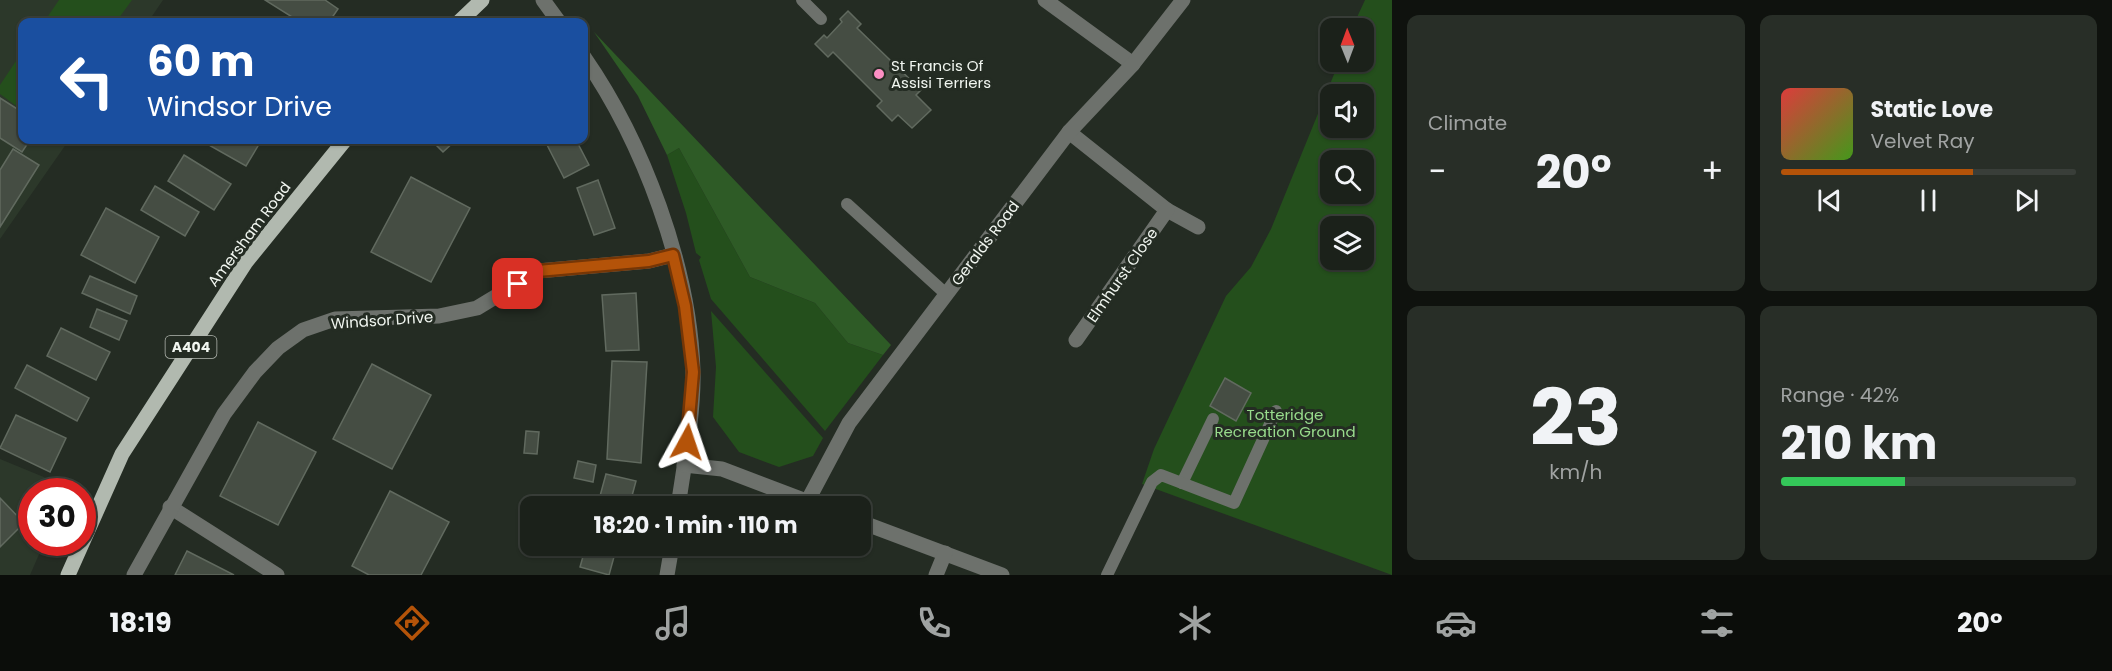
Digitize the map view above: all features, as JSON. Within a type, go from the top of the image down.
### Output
[{"type":"main road","points":[[463,18],[482,0]]},
{"type":"main road","name":"Amersham Road","points":[[68,575],[122,454],[246,262],[342,144]]},
{"type":"street","points":[[543,0],[556,18]]},
{"type":"street","points":[[1045,0],[1133,64]]},
{"type":"street","name":"Geralds Road","points":[[817,496],[849,423],[1069,132],[1133,64],[1183,0]]},
{"type":"street","points":[[588,63],[613,103],[645,167],[673,255],[685,306],[693,372],[680,496]]},
{"type":"street","points":[[1069,132],[1167,210],[1198,227]]},
{"type":"street","name":"Elmhurst Close","points":[[1076,340],[1167,210]]},
{"type":"street","name":"Windsor Drive","points":[[134,575],[224,414],[255,372],[278,348],[303,330],[335,320],[439,316],[477,308],[538,271],[649,261],[673,255]]},
{"type":"street","points":[[684,465],[722,470],[792,496]]},
{"type":"street","points":[[170,507],[277,575]]},
{"type":"street","points":[[871,526],[1002,575]]},
{"type":"street","points":[[936,575],[945,553]]},
{"type":"street","points":[[667,575],[670,556]]},
{"type":"lane","points":[[802,0],[821,20]]},
{"type":"lane","points":[[847,204],[946,294]]},
{"type":"lane","points":[[1107,575],[1152,482],[1161,474],[1234,503],[1276,411]]},
{"type":"lane","points":[[1182,483],[1213,419]]},
{"type":"shaded area","points":[[0,0],[163,0],[151,18],[18,18],[18,144],[66,144],[0,239]]},
{"type":"shaded area","points":[[0,459],[46,478],[18,478],[18,556],[38,556],[30,575],[0,575]]},
{"type":"green space","points":[[59,0],[132,0],[119,18],[47,18]]},
{"type":"green space","name":"Totteridge Recreation Ground","points":[[1365,0],[1392,0],[1392,575],[1142,484],[1154,449],[1226,296],[1251,267],[1271,229],[1320,109],[1320,138],[1374,138],[1374,84],[1330,84],[1335,72],[1374,72],[1374,18],[1357,18]]},
{"type":"green space","points":[[594,32],[891,345],[883,355],[848,343],[815,303],[750,277],[679,148],[667,155],[638,96]]},
{"type":"green space","points":[[18,58],[18,107],[0,94],[0,85]]},
{"type":"green space","points":[[679,148],[750,277],[815,303],[848,343],[883,355],[825,431],[711,299],[699,260],[701,257],[696,253],[667,155]]},
{"type":"green space","points":[[711,311],[823,438],[813,456],[779,467],[739,452],[713,417],[716,367]]},
{"type":"building","points":[[265,0],[325,0],[338,9],[332,18],[294,18]]},
{"type":"building","name":"St Francis Of Assisi Terriers","points":[[848,11],[861,24],[857,28],[921,90],[916,95],[931,110],[912,128],[898,115],[892,121],[877,106],[882,101],[833,52],[828,57],[815,44],[824,35],[827,38],[842,22],[840,19]]},
{"type":"building","points":[[0,98],[18,109],[18,144],[27,144],[22,152],[0,138]]},
{"type":"building","points":[[207,144],[259,144],[246,166]]},
{"type":"building","points":[[435,144],[452,144],[443,152]]},
{"type":"building","points":[[547,144],[578,144],[589,165],[564,178]]},
{"type":"building","points":[[13,149],[39,165],[0,227],[0,170]]},
{"type":"building","points":[[184,155],[231,184],[214,210],[168,181]]},
{"type":"building","points":[[411,177],[470,208],[431,282],[371,252]]},
{"type":"building","points":[[598,180],[615,228],[594,235],[577,188]]},
{"type":"building","points":[[155,186],[199,212],[185,236],[141,210]]},
{"type":"building","points":[[106,208],[159,237],[135,283],[81,255]]},
{"type":"building","points":[[90,276],[137,296],[130,314],[82,293]]},
{"type":"building","points":[[636,293],[639,350],[606,351],[602,295]]},
{"type":"building","points":[[97,309],[127,321],[119,340],[90,327]]},
{"type":"building","points":[[61,328],[110,352],[96,380],[47,356]]},
{"type":"building","points":[[612,361],[647,362],[641,463],[607,459]]},
{"type":"building","points":[[372,364],[431,395],[392,469],[333,439]]},
{"type":"building","points":[[27,365],[89,398],[77,421],[15,388]]},
{"type":"building","points":[[1225,378],[1251,393],[1236,421],[1210,406]]},
{"type":"building","points":[[16,415],[66,438],[50,472],[0,448]]},
{"type":"building","points":[[258,422],[316,452],[278,525],[220,496]]},
{"type":"building","points":[[526,431],[539,432],[537,454],[524,453]]},
{"type":"building","points":[[578,461],[596,465],[593,482],[574,478]]},
{"type":"building","points":[[606,474],[636,481],[632,496],[600,496]]},
{"type":"building","points":[[390,491],[449,522],[421,575],[369,575],[352,566]]},
{"type":"building","points":[[0,498],[18,517],[18,529],[0,547]]},
{"type":"building","points":[[187,551],[234,575],[175,575]]},
{"type":"building","points":[[583,556],[614,556],[609,575],[580,567]]},
{"type":"place","name":"St Francis Of Assisi Terriers","points":[[879,74]]},
{"type":"route","points":[[518,284],[538,271],[649,261],[673,255],[685,306],[693,372],[687,442]]}]
